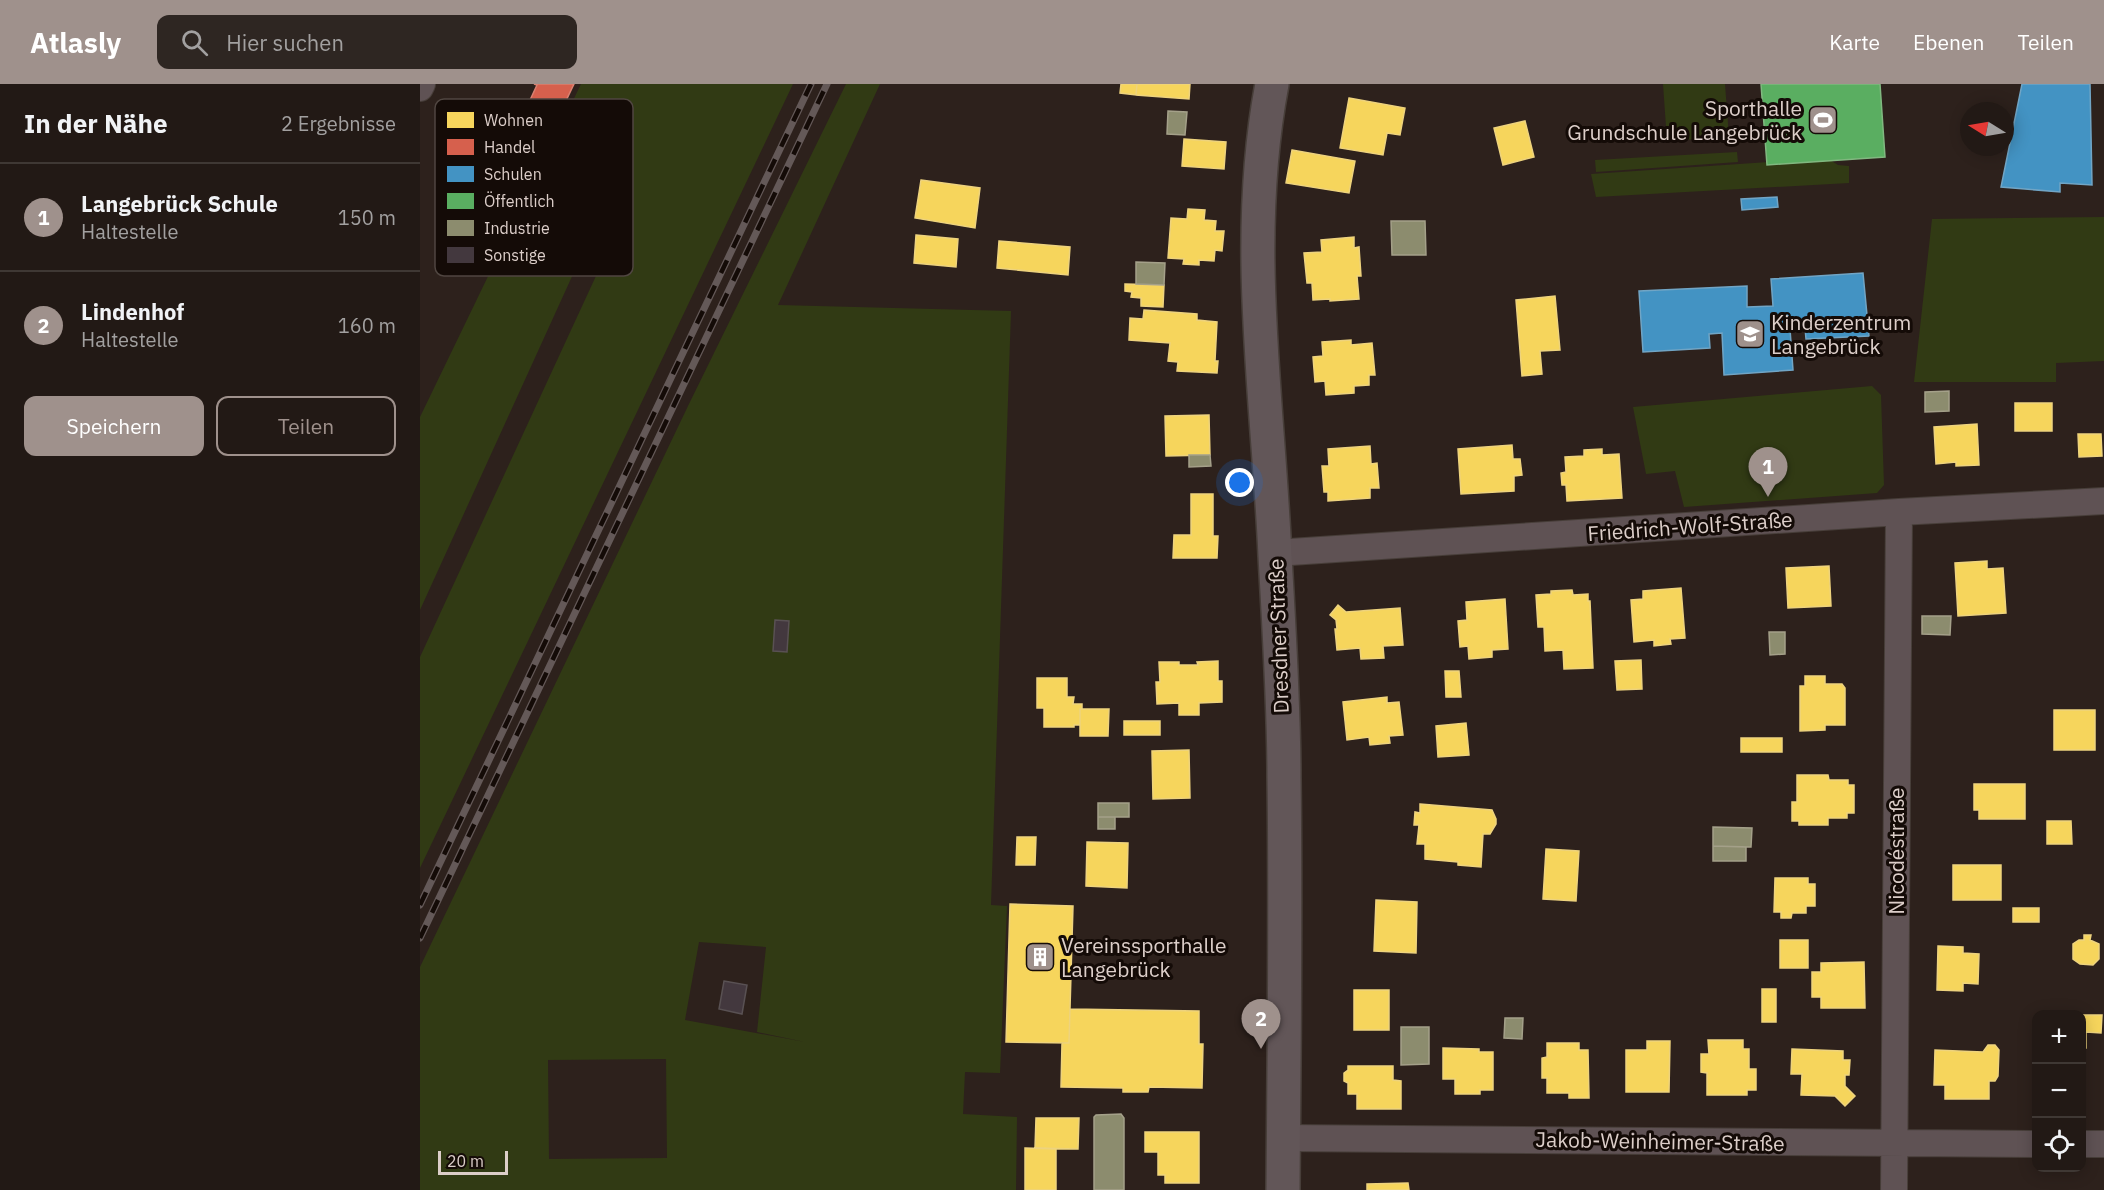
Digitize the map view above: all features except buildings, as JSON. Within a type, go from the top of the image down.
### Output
[{"type":"main road","name":"Dresdner Straße","points":[[1272,84],[1261,162],[1257,273],[1275,553],[1284,776],[1283,1190]]},
{"type":"street","name":"Friedrich-Wolf-Straße","points":[[1275,553],[1899,512],[2104,501]]},
{"type":"street","name":"Nicodéstraße","points":[[1894,1190],[1899,512]]},
{"type":"street","name":"Jakob-Weinheimer-Straße","points":[[1283,1138],[2032,1144]]},
{"type":"street","points":[[2086,1144],[2104,1144]]},
{"type":"green space","points":[[581,84],[793,84],[420,868],[420,657],[596,276],[633,276],[633,99],[574,99]]},
{"type":"green space","points":[[846,84],[880,84],[778,305],[1011,311],[991,905],[1007,906],[1000,1073],[965,1072],[963,1114],[1017,1117],[1016,1190],[420,1190],[420,967],[688,406]],"holes":[[[699,942],[766,947],[757,1032],[805,1042],[685,1020]],[[666,1059],[667,1158],[549,1159],[548,1060]]]},
{"type":"green space","points":[[1663,84],[1725,84],[1729,137],[1667,141]]},
{"type":"green space","points":[[1737,152],[1738,162],[1596,172],[1595,160]]},
{"type":"green space","points":[[1827,158],[1838,165],[1849,166],[1849,183],[1596,197],[1591,174]]},
{"type":"green space","points":[[2104,217],[2104,361],[2056,363],[2056,382],[1914,382],[1932,219]]},
{"type":"green space","points":[[488,276],[572,276],[420,610],[420,417]]},
{"type":"green space","points":[[1872,386],[1881,395],[1884,485],[1877,493],[1684,507],[1675,471],[1646,474],[1633,407]]},
{"type":"railway","points":[[420,905],[811,84]]},
{"type":"railway","points":[[420,938],[827,84]]},
{"type":"place","name":"Sporthalle Grundschule Langebrück","points":[[1823,120]]},
{"type":"place","name":"Kinderzentrum Langebrück","points":[[1750,334]]},
{"type":"place","name":"Langebrück Schule","points":[[1768,497]]},
{"type":"place","name":"Vereinssporthalle Langebrück","points":[[1040,957]]},
{"type":"place","name":"Lindenhof","points":[[1261,1049]]}]
